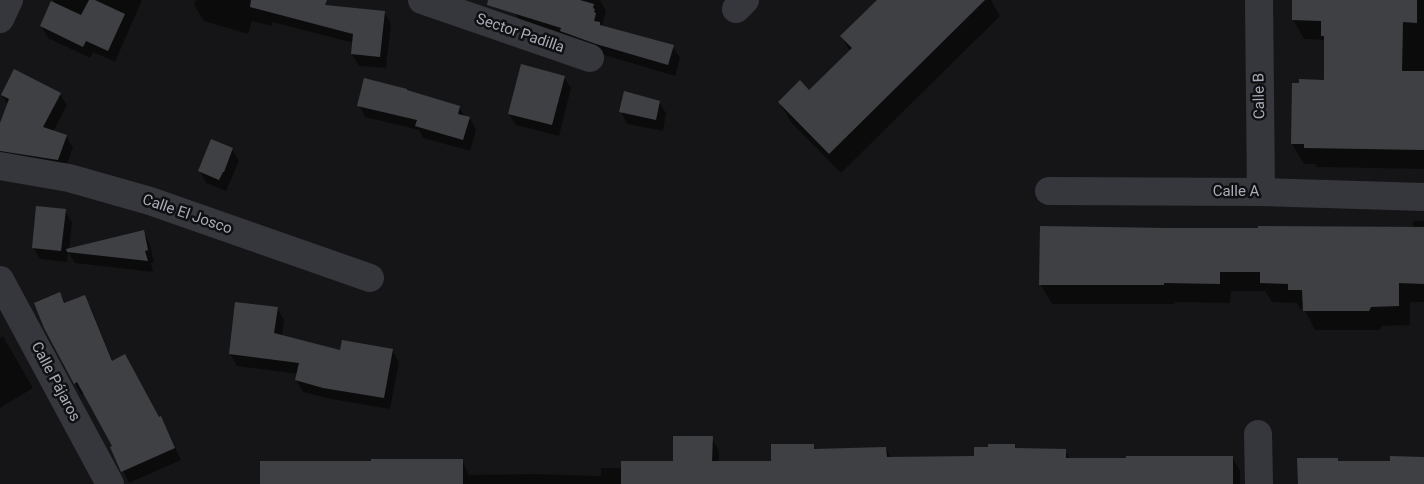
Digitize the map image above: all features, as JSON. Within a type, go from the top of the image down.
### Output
[{"type":"street","points":[[0,19],[10,0]]},
{"type":"street","name":"Sector Padilla","points":[[422,0],[590,58]]},
{"type":"street","name":"Calle B","points":[[1259,0],[1261,192]]},
{"type":"street","name":"Calle El Josco","points":[[0,166],[69,178],[150,201],[370,278]]},
{"type":"street","name":"Calle A","points":[[1049,191],[1261,192],[1424,197]]},
{"type":"street","name":"Calle Pájaros","points":[[0,280],[110,484]]},
{"type":"street","points":[[1258,434],[1259,484]]},
{"type":"building","points":[[89,0],[95,0],[125,14],[108,51],[86,41],[83,47],[40,26],[51,1],[81,15]]},
{"type":"building","points":[[251,0],[327,0],[325,5],[385,11],[380,57],[351,54],[353,34],[250,7]]},
{"type":"building","points":[[488,0],[580,0],[594,4],[593,8],[596,13],[594,21],[600,22],[600,25],[674,45],[668,65],[596,44],[560,31],[561,28],[487,5]]},
{"type":"building","points":[[877,0],[985,0],[829,154],[778,102],[800,80],[809,90],[852,48],[840,36]]},
{"type":"building","points":[[1292,0],[1417,0],[1417,23],[1403,22],[1402,71],[1424,71],[1424,150],[1304,148],[1304,144],[1291,144],[1292,83],[1299,83],[1299,79],[1324,80],[1324,36],[1321,36],[1321,21],[1292,20]]},
{"type":"building","points":[[521,64],[565,76],[552,125],[508,114]]},
{"type":"building","points":[[14,69],[61,93],[43,127],[67,135],[58,160],[0,151],[0,123],[9,99],[1,95]]},
{"type":"building","points":[[364,78],[460,106],[458,114],[470,117],[463,140],[415,126],[417,120],[357,106]]},
{"type":"building","points":[[624,91],[660,101],[656,120],[619,112]]},
{"type":"building","points":[[211,139],[233,148],[219,180],[198,171]]},
{"type":"building","points":[[36,206],[66,209],[61,251],[32,248]]},
{"type":"building","points":[[1040,226],[1167,228],[1258,228],[1258,226],[1424,227],[1424,284],[1399,283],[1399,306],[1371,307],[1369,311],[1303,311],[1302,290],[1288,290],[1288,284],[1260,283],[1260,272],[1220,272],[1220,284],[1039,285]]},
{"type":"building","points":[[144,230],[148,250],[145,251],[148,261],[67,252],[66,249]]},
{"type":"building","points":[[60,292],[64,303],[85,295],[112,361],[125,354],[159,417],[161,416],[175,448],[121,472],[110,447],[112,446],[77,382],[74,384],[44,328],[34,303]]},
{"type":"building","points":[[235,302],[278,307],[274,333],[340,350],[342,340],[393,349],[384,398],[323,388],[295,380],[299,363],[229,354]]},
{"type":"building","points":[[673,436],[713,436],[712,461],[771,461],[771,444],[814,444],[814,449],[886,447],[887,457],[974,456],[974,447],[988,447],[988,444],[1015,444],[1015,448],[1066,449],[1066,458],[1233,456],[1233,484],[621,484],[621,461],[673,461]]},
{"type":"building","points":[[1390,456],[1424,457],[1424,484],[1298,484],[1297,458],[1338,458],[1338,461],[1390,461]]},
{"type":"building","points":[[371,459],[463,459],[463,484],[260,484],[260,461],[371,461]]}]
